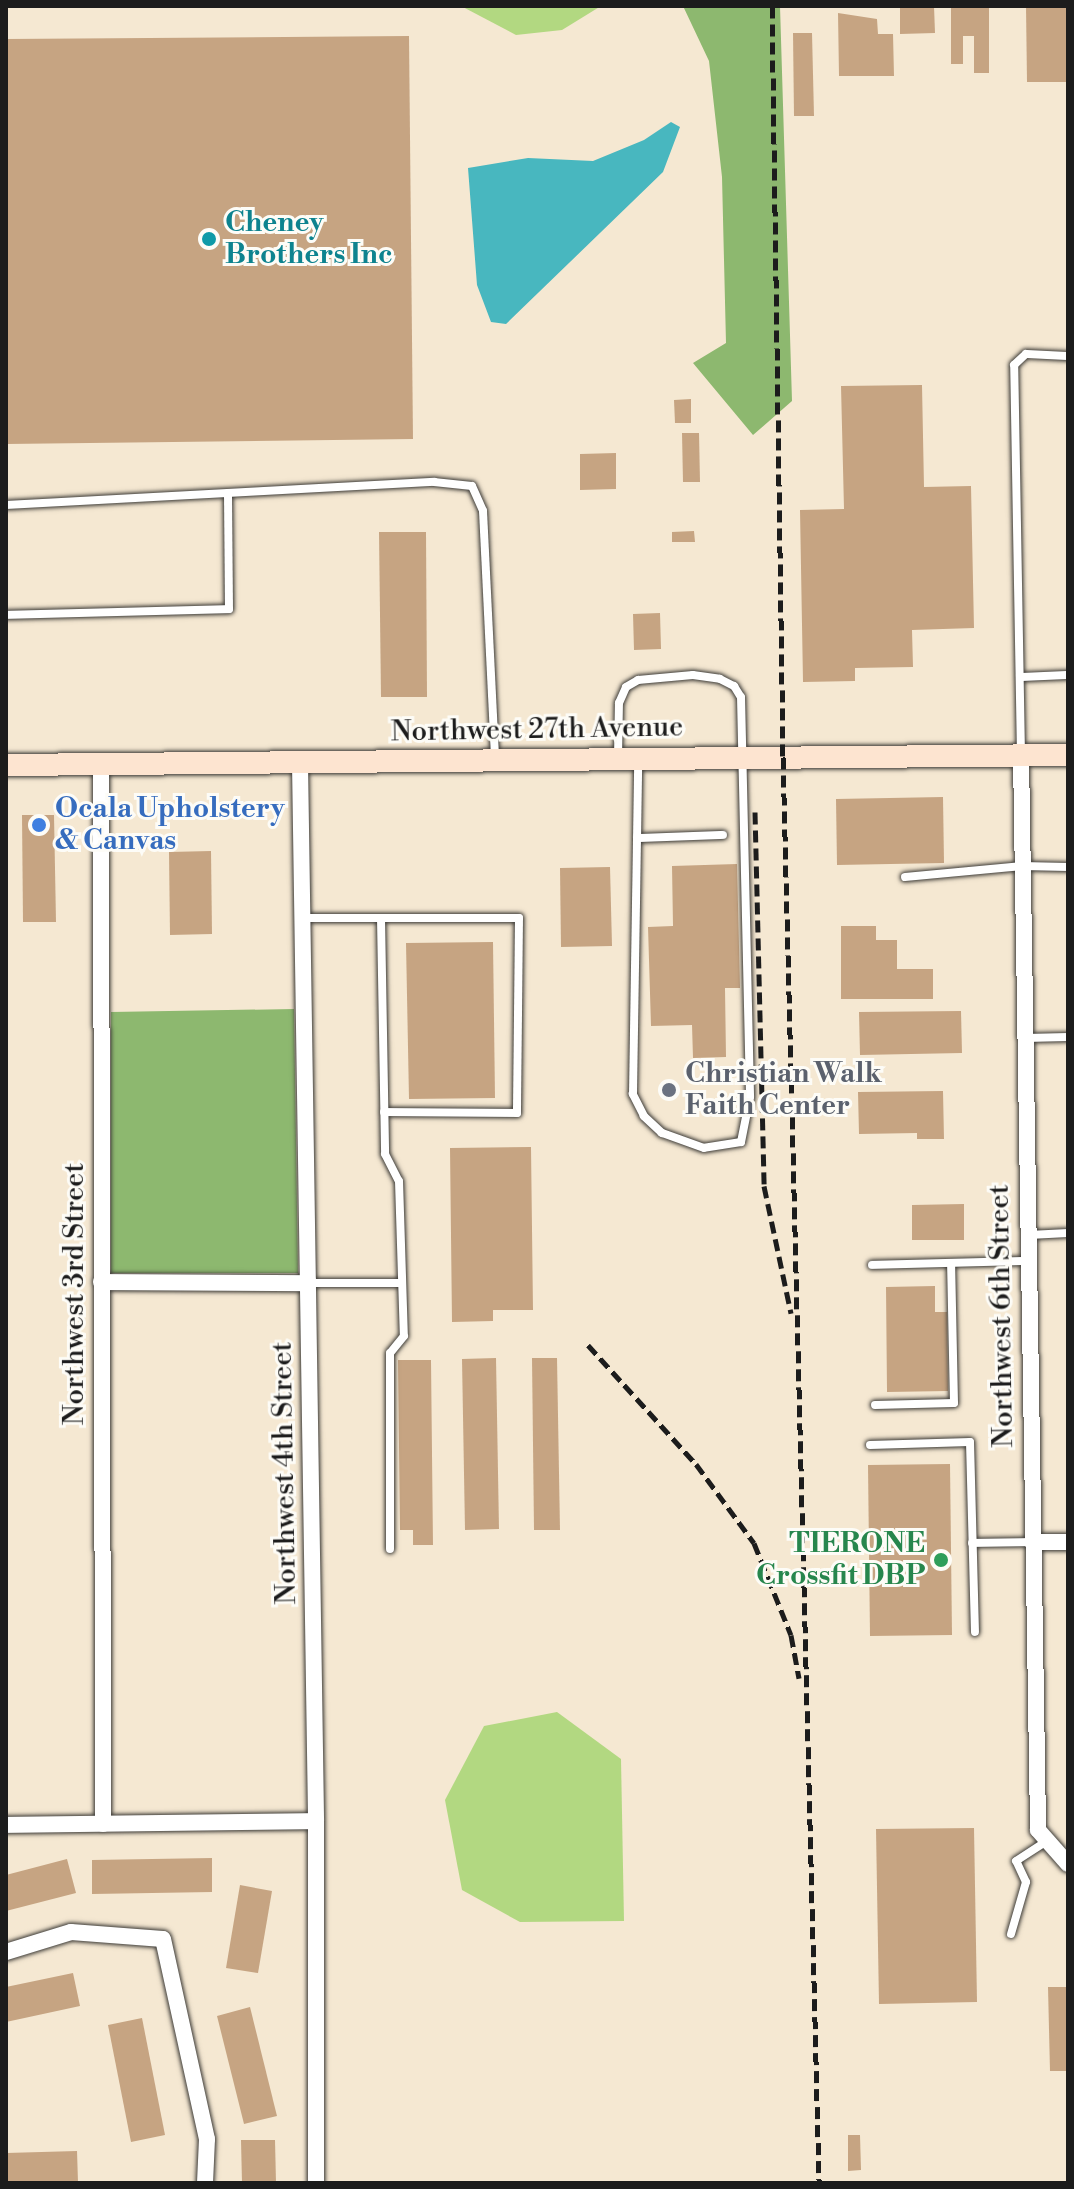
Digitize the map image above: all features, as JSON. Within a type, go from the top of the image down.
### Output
[{"type":"main road","name":"Northwest 27th Avenue","points":[[6,765],[1068,755]]},
{"type":"street","name":"Northwest 6th Street","points":[[1021,755],[1038,1830],[1068,1864]]},
{"type":"street","name":"Northwest 3rd Street","points":[[101,763],[103,1824]]},
{"type":"street","name":"Northwest 4th Street","points":[[300,763],[316,1821],[316,2183]]},
{"type":"street","points":[[101,1282],[309,1283]]},
{"type":"street","points":[[1032,1542],[1068,1542]]},
{"type":"street","points":[[6,1825],[316,1821]]},
{"type":"street","points":[[6,1952],[71,1932],[163,1939],[207,2139],[205,2183]]},
{"type":"lane","points":[[1021,755],[1014,365],[1026,354],[1068,356]]},
{"type":"lane","points":[[6,505],[434,482],[472,486],[483,511],[495,761]]},
{"type":"lane","points":[[6,615],[229,609],[228,493]]},
{"type":"lane","points":[[693,675],[720,679],[734,686],[741,697],[742,758],[750,1097],[741,1142],[704,1148],[662,1133],[644,1116],[633,1094],[637,838],[619,703],[626,687],[638,680],[693,675]]},
{"type":"lane","points":[[1020,677],[1068,675]]},
{"type":"lane","points":[[637,838],[723,835]]},
{"type":"lane","points":[[905,877],[1022,866],[1068,867]]},
{"type":"lane","points":[[303,918],[519,918],[517,1113],[384,1112]]},
{"type":"lane","points":[[381,918],[385,1154],[399,1181],[404,1336],[390,1353],[390,1549]]},
{"type":"lane","points":[[1025,1038],[1068,1037]]},
{"type":"lane","points":[[1027,1235],[1068,1233]]},
{"type":"lane","points":[[872,1265],[1028,1261]]},
{"type":"lane","points":[[875,1405],[954,1403],[951,1263]]},
{"type":"lane","points":[[309,1283],[402,1283]]},
{"type":"lane","points":[[870,1445],[970,1442],[975,1632]]},
{"type":"lane","points":[[972,1543],[1032,1542]]},
{"type":"lane","points":[[1011,1934],[1026,1882],[1016,1861],[1047,1841]]},
{"type":"green space","points":[[461,6],[601,6],[562,30],[516,35]]},
{"type":"green space","points":[[683,6],[780,6],[792,401],[753,435],[693,363],[726,343],[722,177],[709,61]]},
{"type":"green space","points":[[294,1009],[298,1273],[111,1273],[111,1012]]},
{"type":"green space","points":[[557,1712],[621,1759],[624,1921],[520,1922],[462,1890],[445,1800],[484,1726]]},
{"type":"water","points":[[671,122],[680,127],[663,172],[506,324],[491,322],[477,285],[468,168],[528,158],[593,161],[644,140]]},
{"type":"building","points":[[900,6],[934,6],[935,33],[900,34]]},
{"type":"building","points":[[951,6],[989,6],[989,73],[974,73],[974,36],[963,36],[963,64],[951,64]]},
{"type":"building","points":[[1026,6],[1068,6],[1068,82],[1027,82]]},
{"type":"building","points":[[838,13],[877,19],[878,34],[893,34],[894,76],[839,76]]},
{"type":"building","points":[[793,33],[812,33],[814,116],[794,116]]},
{"type":"building","name":"Cheney Brothers Inc","points":[[409,36],[413,439],[6,444],[6,39]]},
{"type":"building","points":[[922,385],[924,487],[971,486],[974,628],[912,630],[913,667],[855,668],[855,681],[803,682],[800,510],[844,509],[841,386]]},
{"type":"building","points":[[691,399],[691,423],[675,423],[674,400]]},
{"type":"building","points":[[682,433],[699,433],[700,482],[683,482]]},
{"type":"building","points":[[616,453],[616,489],[580,490],[580,454]]},
{"type":"building","points":[[694,531],[695,542],[672,542],[672,532]]},
{"type":"building","points":[[379,532],[426,532],[427,697],[381,697]]},
{"type":"building","points":[[660,613],[661,649],[634,650],[633,614]]},
{"type":"building","points":[[943,797],[944,863],[837,865],[836,799]]},
{"type":"building","points":[[22,815],[54,815],[56,922],[23,922]]},
{"type":"building","points":[[211,851],[212,934],[170,935],[169,852]]},
{"type":"building","points":[[737,864],[740,988],[725,988],[726,1057],[693,1058],[692,1025],[651,1026],[648,927],[673,926],[672,866]]},
{"type":"building","points":[[610,867],[612,946],[561,947],[560,868]]},
{"type":"building","points":[[841,926],[876,926],[876,940],[897,940],[897,969],[933,969],[933,999],[841,999]]},
{"type":"building","points":[[493,942],[495,1098],[409,1099],[406,943]]},
{"type":"building","points":[[961,1011],[962,1053],[860,1055],[859,1012]]},
{"type":"building","points":[[943,1091],[944,1139],[917,1139],[917,1133],[859,1134],[858,1092]]},
{"type":"building","points":[[531,1147],[533,1310],[493,1310],[493,1321],[452,1322],[450,1148]]},
{"type":"building","points":[[964,1204],[964,1240],[912,1240],[912,1205]]},
{"type":"building","points":[[935,1286],[935,1312],[947,1312],[948,1391],[887,1392],[886,1287]]},
{"type":"building","points":[[496,1358],[499,1529],[465,1530],[462,1359]]},
{"type":"building","points":[[532,1358],[557,1358],[560,1530],[534,1530]]},
{"type":"building","points":[[398,1360],[431,1360],[433,1545],[413,1545],[413,1530],[400,1530]]},
{"type":"building","points":[[950,1464],[952,1635],[870,1636],[868,1465]]},
{"type":"building","points":[[974,1828],[977,2002],[879,2004],[876,1829]]},
{"type":"building","points":[[212,1858],[212,1892],[92,1894],[92,1860]]},
{"type":"building","points":[[67,1859],[76,1893],[6,1911],[6,1875]]},
{"type":"building","points":[[240,1885],[272,1891],[258,1973],[226,1968]]},
{"type":"building","points":[[73,1973],[80,2006],[6,2022],[6,1987]]},
{"type":"building","points":[[1048,1987],[1068,1987],[1068,2071],[1050,2071]]},
{"type":"building","points":[[250,2007],[277,2116],[244,2124],[217,2016]]},
{"type":"building","points":[[142,2018],[165,2135],[131,2142],[108,2025]]},
{"type":"building","points":[[848,2135],[860,2135],[861,2170],[848,2171]]},
{"type":"building","points":[[241,2140],[275,2140],[276,2183],[242,2183]]},
{"type":"building","points":[[77,2151],[78,2183],[6,2183],[6,2153]]},
{"type":"railway","points":[[772,6],[783,757],[819,2183]]},
{"type":"railway","points":[[755,812],[764,1186],[791,1313]]},
{"type":"railway","points":[[588,1345],[696,1464],[754,1543],[791,1635],[799,1678]]},
{"type":"place","name":"Cheney Brothers Inc","points":[[209,239]]},
{"type":"place","name":"Ocala Upholstery & Canvas","points":[[39,825]]},
{"type":"place","name":"Christian Walk Faith Center","points":[[669,1090]]},
{"type":"place","name":"TIERONE Crossfit DBP","points":[[941,1560]]}]
